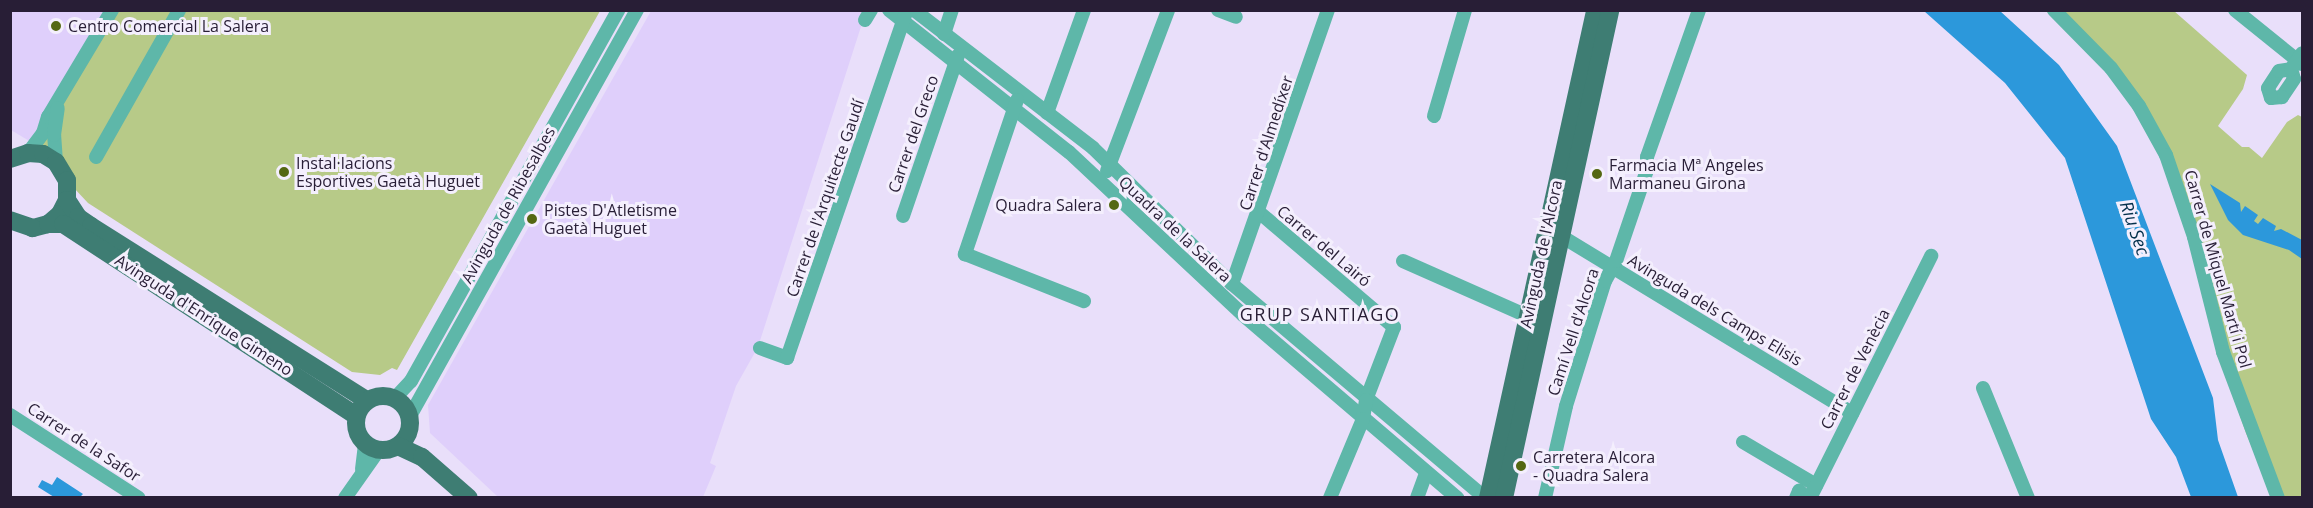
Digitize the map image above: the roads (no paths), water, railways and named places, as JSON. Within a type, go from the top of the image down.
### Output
[{"type":"main road","name":"Avinguda de l'Alcora","points":[[1486,498],[1594,10]]},
{"type":"main road","name":"Avinguda de l'Alcora","points":[[1504,498],[1610,10]]},
{"type":"main road","points":[[13,225],[48,224],[60,214],[67,200],[67,180],[56,162],[43,154],[19,156]]},
{"type":"main road","name":"Avinguda d'Enrique Gimeno","points":[[67,200],[78,217],[91,226],[366,400]]},
{"type":"main road","name":"Avinguda d'Enrique Gimeno","points":[[48,224],[63,224],[356,416]]},
{"type":"main road","points":[[406,432],[371,447],[356,431],[356,416],[366,400],[381,395],[395,398],[406,432],[422,457],[469,498]]},
{"type":"street","points":[[19,156],[58,106],[112,10]]},
{"type":"street","points":[[96,158],[179,10]]},
{"type":"street","name":"Avinguda de Ribesalbes","points":[[395,398],[411,381],[618,10]]},
{"type":"street","name":"Avinguda de Ribesalbes","points":[[406,432],[637,10]]},
{"type":"street","name":"Quadra de la Salera","points":[[889,10],[905,16],[955,62],[1080,162],[1243,315],[1457,498]]},
{"type":"street","name":"Quadra de la Salera","points":[[914,10],[1093,148],[1232,285],[1366,400],[1486,498]]},
{"type":"street","points":[[944,34],[952,10]]},
{"type":"street","points":[[1047,113],[1084,10]]},
{"type":"street","points":[[1110,166],[1168,10]]},
{"type":"street","points":[[1218,10],[1236,17]]},
{"type":"street","name":"Carrer d'Almedíxer","points":[[1232,285],[1260,213],[1328,10]]},
{"type":"street","points":[[1434,116],[1465,10]]},
{"type":"street","name":"Camí Vell d'Alcora","points":[[1545,498],[1566,406],[1699,10]]},
{"type":"street","name":"Carrer de Miquel Martí i Pol","points":[[2054,10],[2111,68],[2139,106],[2166,155],[2194,237],[2223,352],[2278,498]]},
{"type":"street","points":[[2235,10],[2298,61]]},
{"type":"street","name":"Carrer de l'Arquitecte Gaudí","points":[[760,348],[787,358],[905,16]]},
{"type":"street","points":[[955,62],[962,48]]},
{"type":"street","name":"Carrer del Greco","points":[[903,216],[955,62]]},
{"type":"street","points":[[1020,93],[965,254],[1084,300]]},
{"type":"street","points":[[56,162],[54,135],[58,106]]},
{"type":"street","points":[[1080,162],[1093,148]]},
{"type":"street","name":"Quadra de la Salera","points":[[1100,181],[1110,166]]},
{"type":"street","name":"Carrer del Lairó","points":[[1260,213],[1394,327],[1366,400]]},
{"type":"street","name":"Avinguda dels Camps Elisis","points":[[1561,236],[1852,413]]},
{"type":"street","name":"Carrer de Venècia","points":[[1811,493],[1931,256]]},
{"type":"street","points":[[1403,261],[1527,316]]},
{"type":"street","points":[[1983,388],[2028,498]]},
{"type":"street","points":[[1330,498],[1364,419],[1366,400]]},
{"type":"street","name":"Carrer de la Safor","points":[[10,415],[139,498]]},
{"type":"street","points":[[1743,442],[1811,493]]},
{"type":"street","points":[[345,498],[362,469],[371,447]]},
{"type":"street","points":[[1417,498],[1426,473]]},
{"type":"street","points":[[1796,498],[1799,491],[1811,493]]},
{"type":"water","name":"Riu Sec","points":[[1924,11],[2000,11],[2059,65],[2117,146],[2213,398],[2218,440],[2238,497],[2191,497],[2176,457],[2151,419],[2065,158],[2005,83]]},
{"type":"water","points":[[2210,184],[2240,203],[2241,212],[2245,206],[2258,215],[2254,221],[2258,224],[2263,218],[2276,226],[2274,231],[2281,229],[2302,240],[2302,259],[2289,250],[2243,235],[2228,220]]},
{"type":"water","points":[[57,477],[83,494],[80,497],[54,497],[38,487],[42,480],[52,485]]},
{"type":"place","name":"Centro Comercial La Salera","points":[[56,26]]},
{"type":"place","name":"Instal·lacions Esportives Gaetà Huguet","points":[[284,172]]},
{"type":"place","name":"Farmacia Mª Angeles Marmaneu Girona","points":[[1597,174]]},
{"type":"place","name":"Quadra Salera","points":[[1114,205]]},
{"type":"place","name":"Pistes D'Atletisme Gaetà Huguet","points":[[532,219]]},
{"type":"place","name":"Carretera Alcora - Quadra Salera","points":[[1521,466]]},
{"type":"district","name":"GRUP SANTIAGO","points":[[1320,314]]}]
